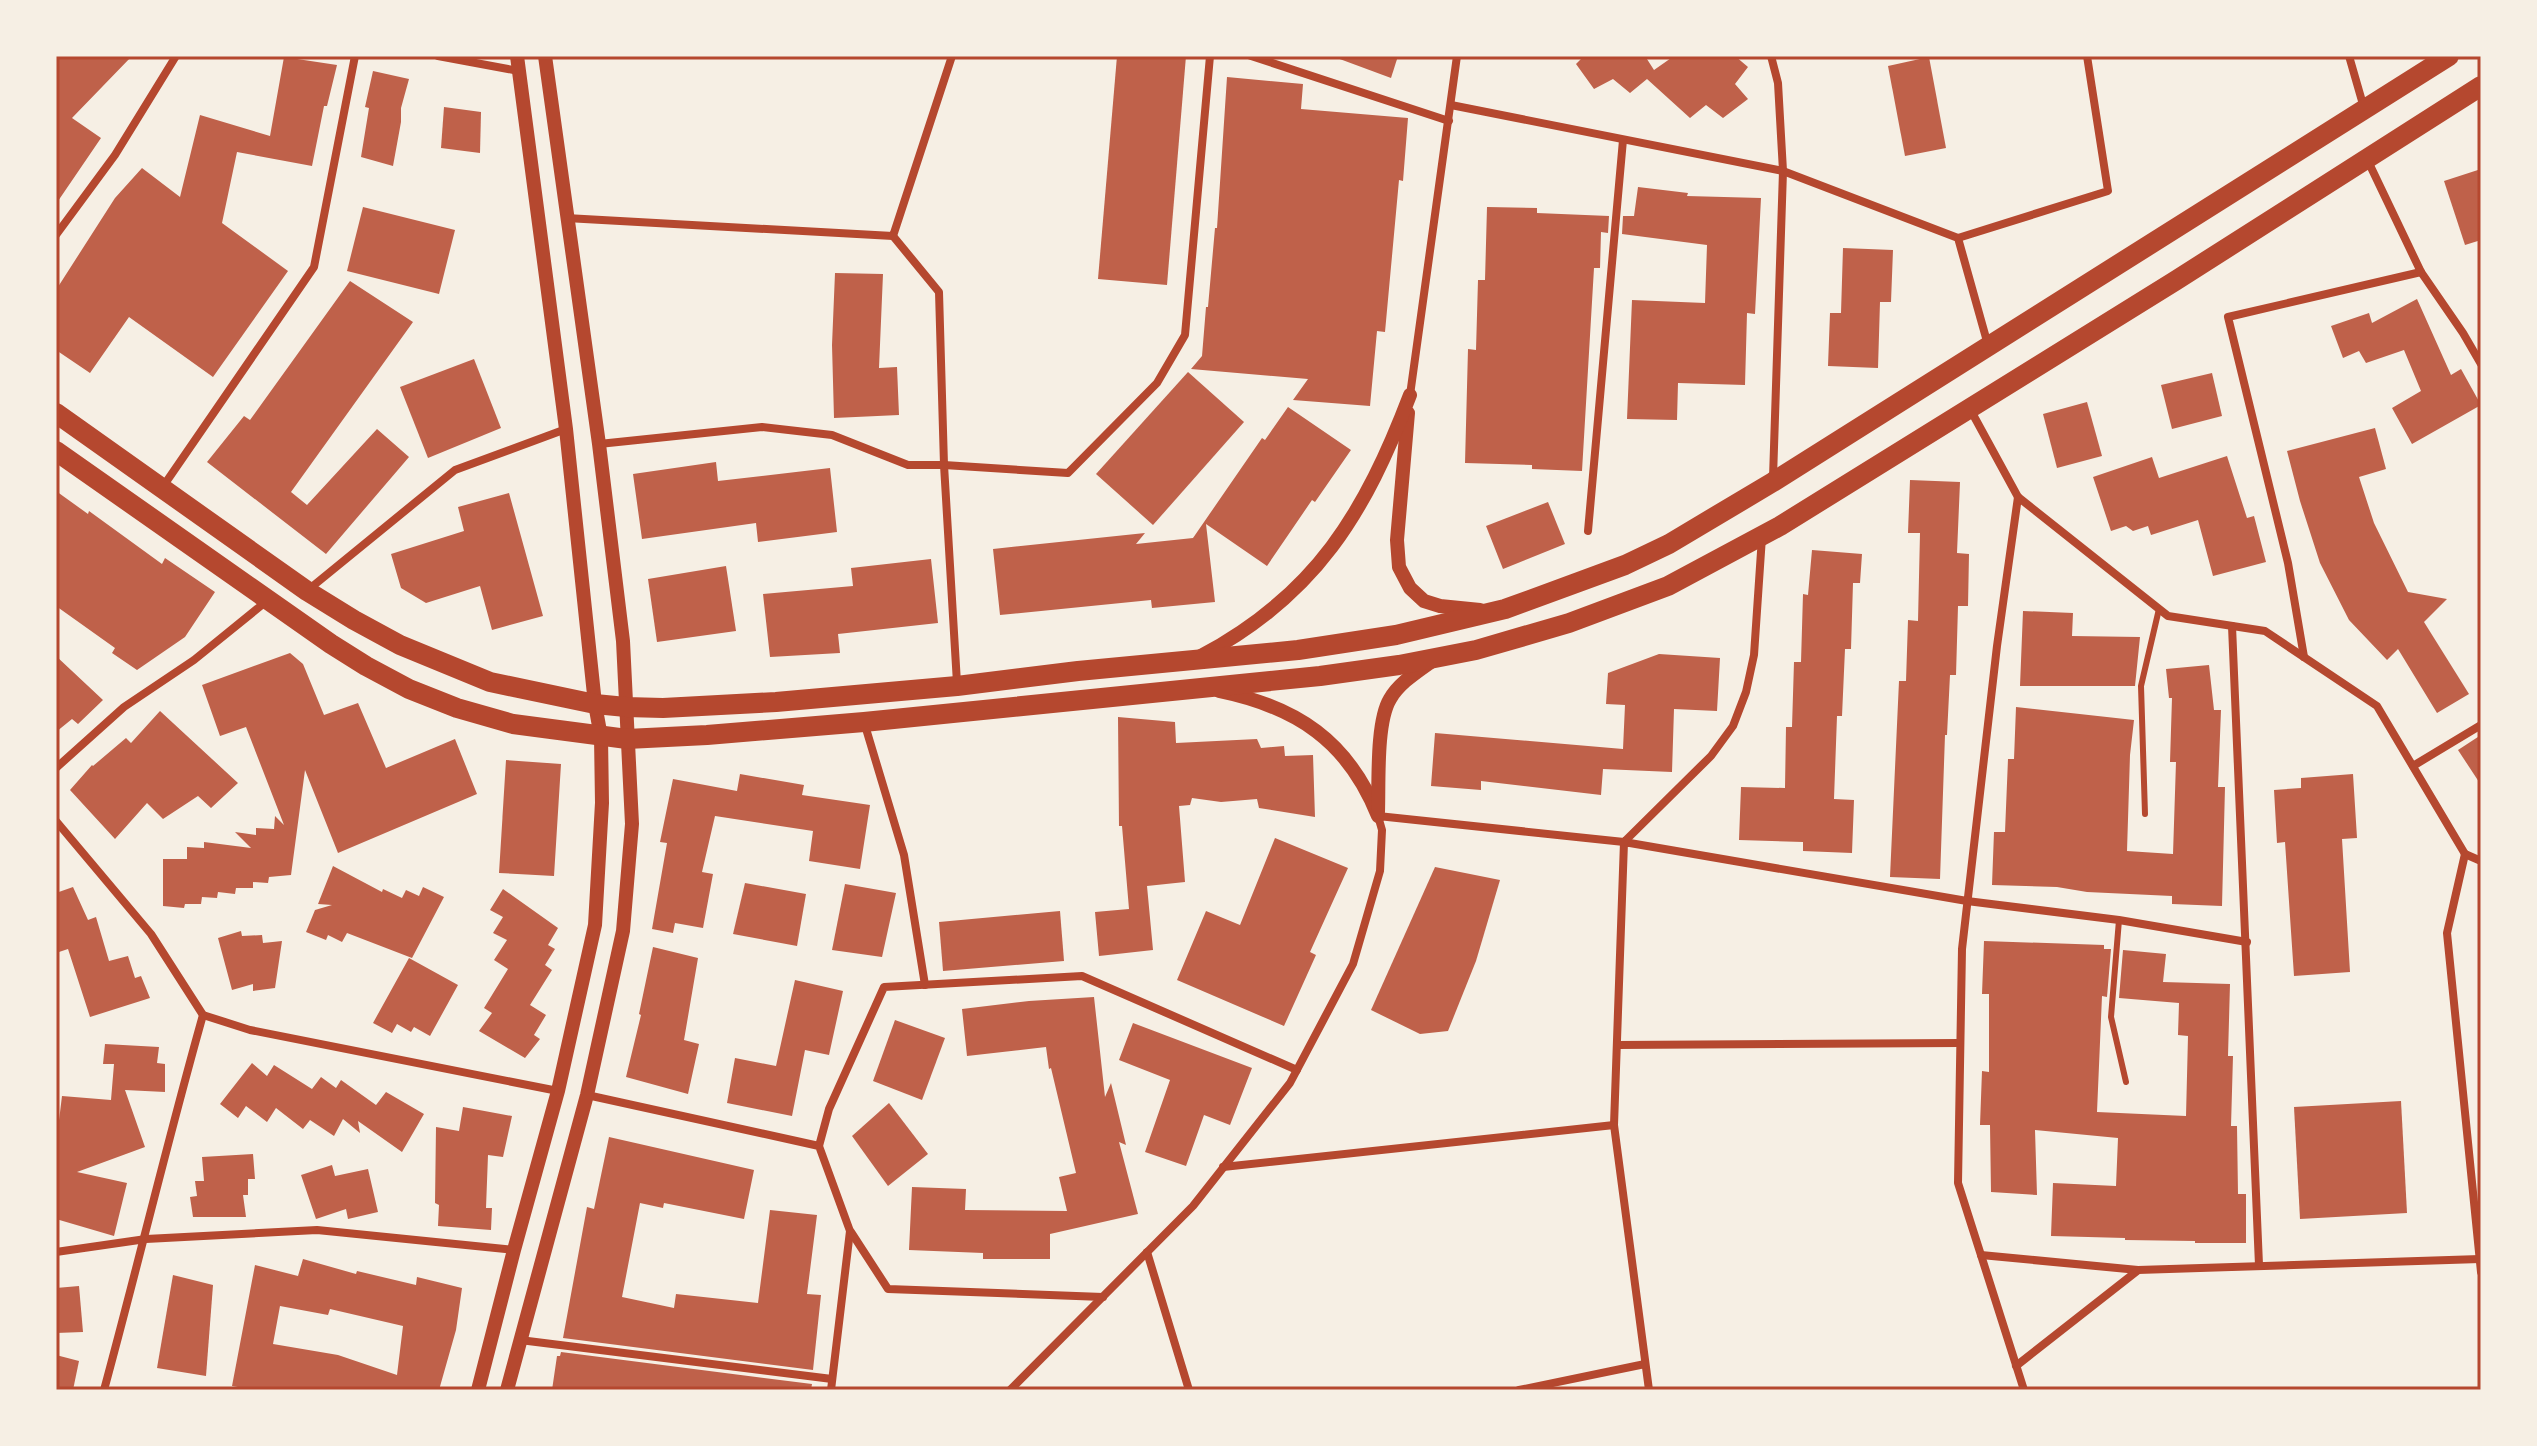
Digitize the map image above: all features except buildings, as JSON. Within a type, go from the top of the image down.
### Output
[{"type":"main road","points":[[56,413],[307,591],[377,633],[444,665],[490,682],[595,704],[663,708],[776,702],[957,686],[1351,643],[1505,609],[1587,580],[1669,544],[1773,482],[2449,56]]},
{"type":"main road","points":[[56,451],[366,666],[409,689],[457,708],[513,724],[627,739],[707,735],[1320,676],[1435,658],[1513,640],[1668,586],[1843,488],[2481,86]]},
{"type":"street","points":[[56,235],[115,155],[176,56]]},
{"type":"street","points":[[162,488],[314,267],[355,56]]},
{"type":"street","points":[[438,56],[518,64],[566,429],[601,737],[602,803],[595,925],[558,1091],[478,1390]]},
{"type":"street","points":[[507,1390],[587,1095],[623,931],[632,824],[623,641],[545,56]]},
{"type":"street","points":[[893,236],[952,56]]},
{"type":"street","points":[[599,444],[762,427],[832,435],[908,465],[1068,473],[1157,383],[1185,335],[1210,56]]},
{"type":"street","points":[[1251,56],[1449,121]]},
{"type":"street","points":[[1457,56],[1410,395],[1397,555],[1403,577],[1418,597],[1432,604],[1466,609],[1505,609]]},
{"type":"street","points":[[1771,56],[1778,83],[1783,171],[1773,482]]},
{"type":"street","points":[[1451,105],[1783,171],[1958,238],[2108,191],[2087,56]]},
{"type":"street","points":[[2349,56],[2364,108]]},
{"type":"street","points":[[1588,531],[1623,140]]},
{"type":"street","points":[[2367,159],[2421,272],[2481,364]]},
{"type":"street","points":[[566,218],[893,236],[939,292],[944,465],[957,686]]},
{"type":"street","points":[[1958,238],[1989,345]]},
{"type":"street","points":[[2304,657],[2288,563],[2228,317],[2421,272]]},
{"type":"street","points":[[1191,661],[1246,631],[1273,610],[1333,547],[1357,512],[1391,446],[1410,395]]},
{"type":"street","points":[[1970,409],[2018,497],[2168,616],[2265,631],[2377,706],[2465,854],[2481,861]]},
{"type":"street","points":[[307,591],[455,470],[566,429]]},
{"type":"street","points":[[2018,497],[1997,646],[1962,949],[1958,1183],[2024,1390]]},
{"type":"street","points":[[1649,1390],[1614,1125],[1624,842],[1711,756],[1733,726],[1746,692],[1754,655],[1762,536]]},
{"type":"street","points":[[56,768],[124,707],[194,660],[268,600]]},
{"type":"street","points":[[2232,626],[2259,1265]]},
{"type":"street","points":[[1378,816],[1381,731],[1385,708],[1396,691],[1435,658]]},
{"type":"street","points":[[1010,1390],[1193,1206],[1290,1083],[1353,964],[1380,871],[1382,830],[1378,816],[1360,778],[1342,753],[1320,732],[1294,716],[1266,704],[1203,688]]},
{"type":"street","points":[[864,722],[904,855],[925,985]]},
{"type":"street","points":[[2413,766],[2481,725]]},
{"type":"street","points":[[1378,816],[1624,842],[1967,901],[2119,920],[2247,942]]},
{"type":"street","points":[[56,821],[151,934],[203,1015],[250,1030],[558,1091]]},
{"type":"street","points":[[2465,854],[2447,933],[2481,1272]]},
{"type":"street","points":[[1103,1297],[888,1289],[850,1231],[819,1146],[829,1109],[884,987],[1082,976],[1297,1070]]},
{"type":"street","points":[[105,1390],[146,1239],[173,1120],[203,1015]]},
{"type":"street","points":[[1617,1045],[1960,1043]]},
{"type":"street","points":[[587,1095],[819,1146]]},
{"type":"street","points":[[1223,1167],[1614,1125]]},
{"type":"street","points":[[56,1252],[146,1239],[317,1230],[514,1250]]},
{"type":"street","points":[[831,1390],[850,1231]]},
{"type":"street","points":[[1147,1252],[1189,1390]]},
{"type":"street","points":[[1981,1255],[2138,1270],[2480,1259]]},
{"type":"street","points":[[2016,1366],[2138,1270]]},
{"type":"street","points":[[520,1340],[832,1379]]},
{"type":"street","points":[[1519,1390],[1645,1364]]},
{"type":"lane","points":[[2145,814],[2141,686],[2159,609]]},
{"type":"lane","points":[[2119,920],[2111,1017],[2126,1082]]}]
